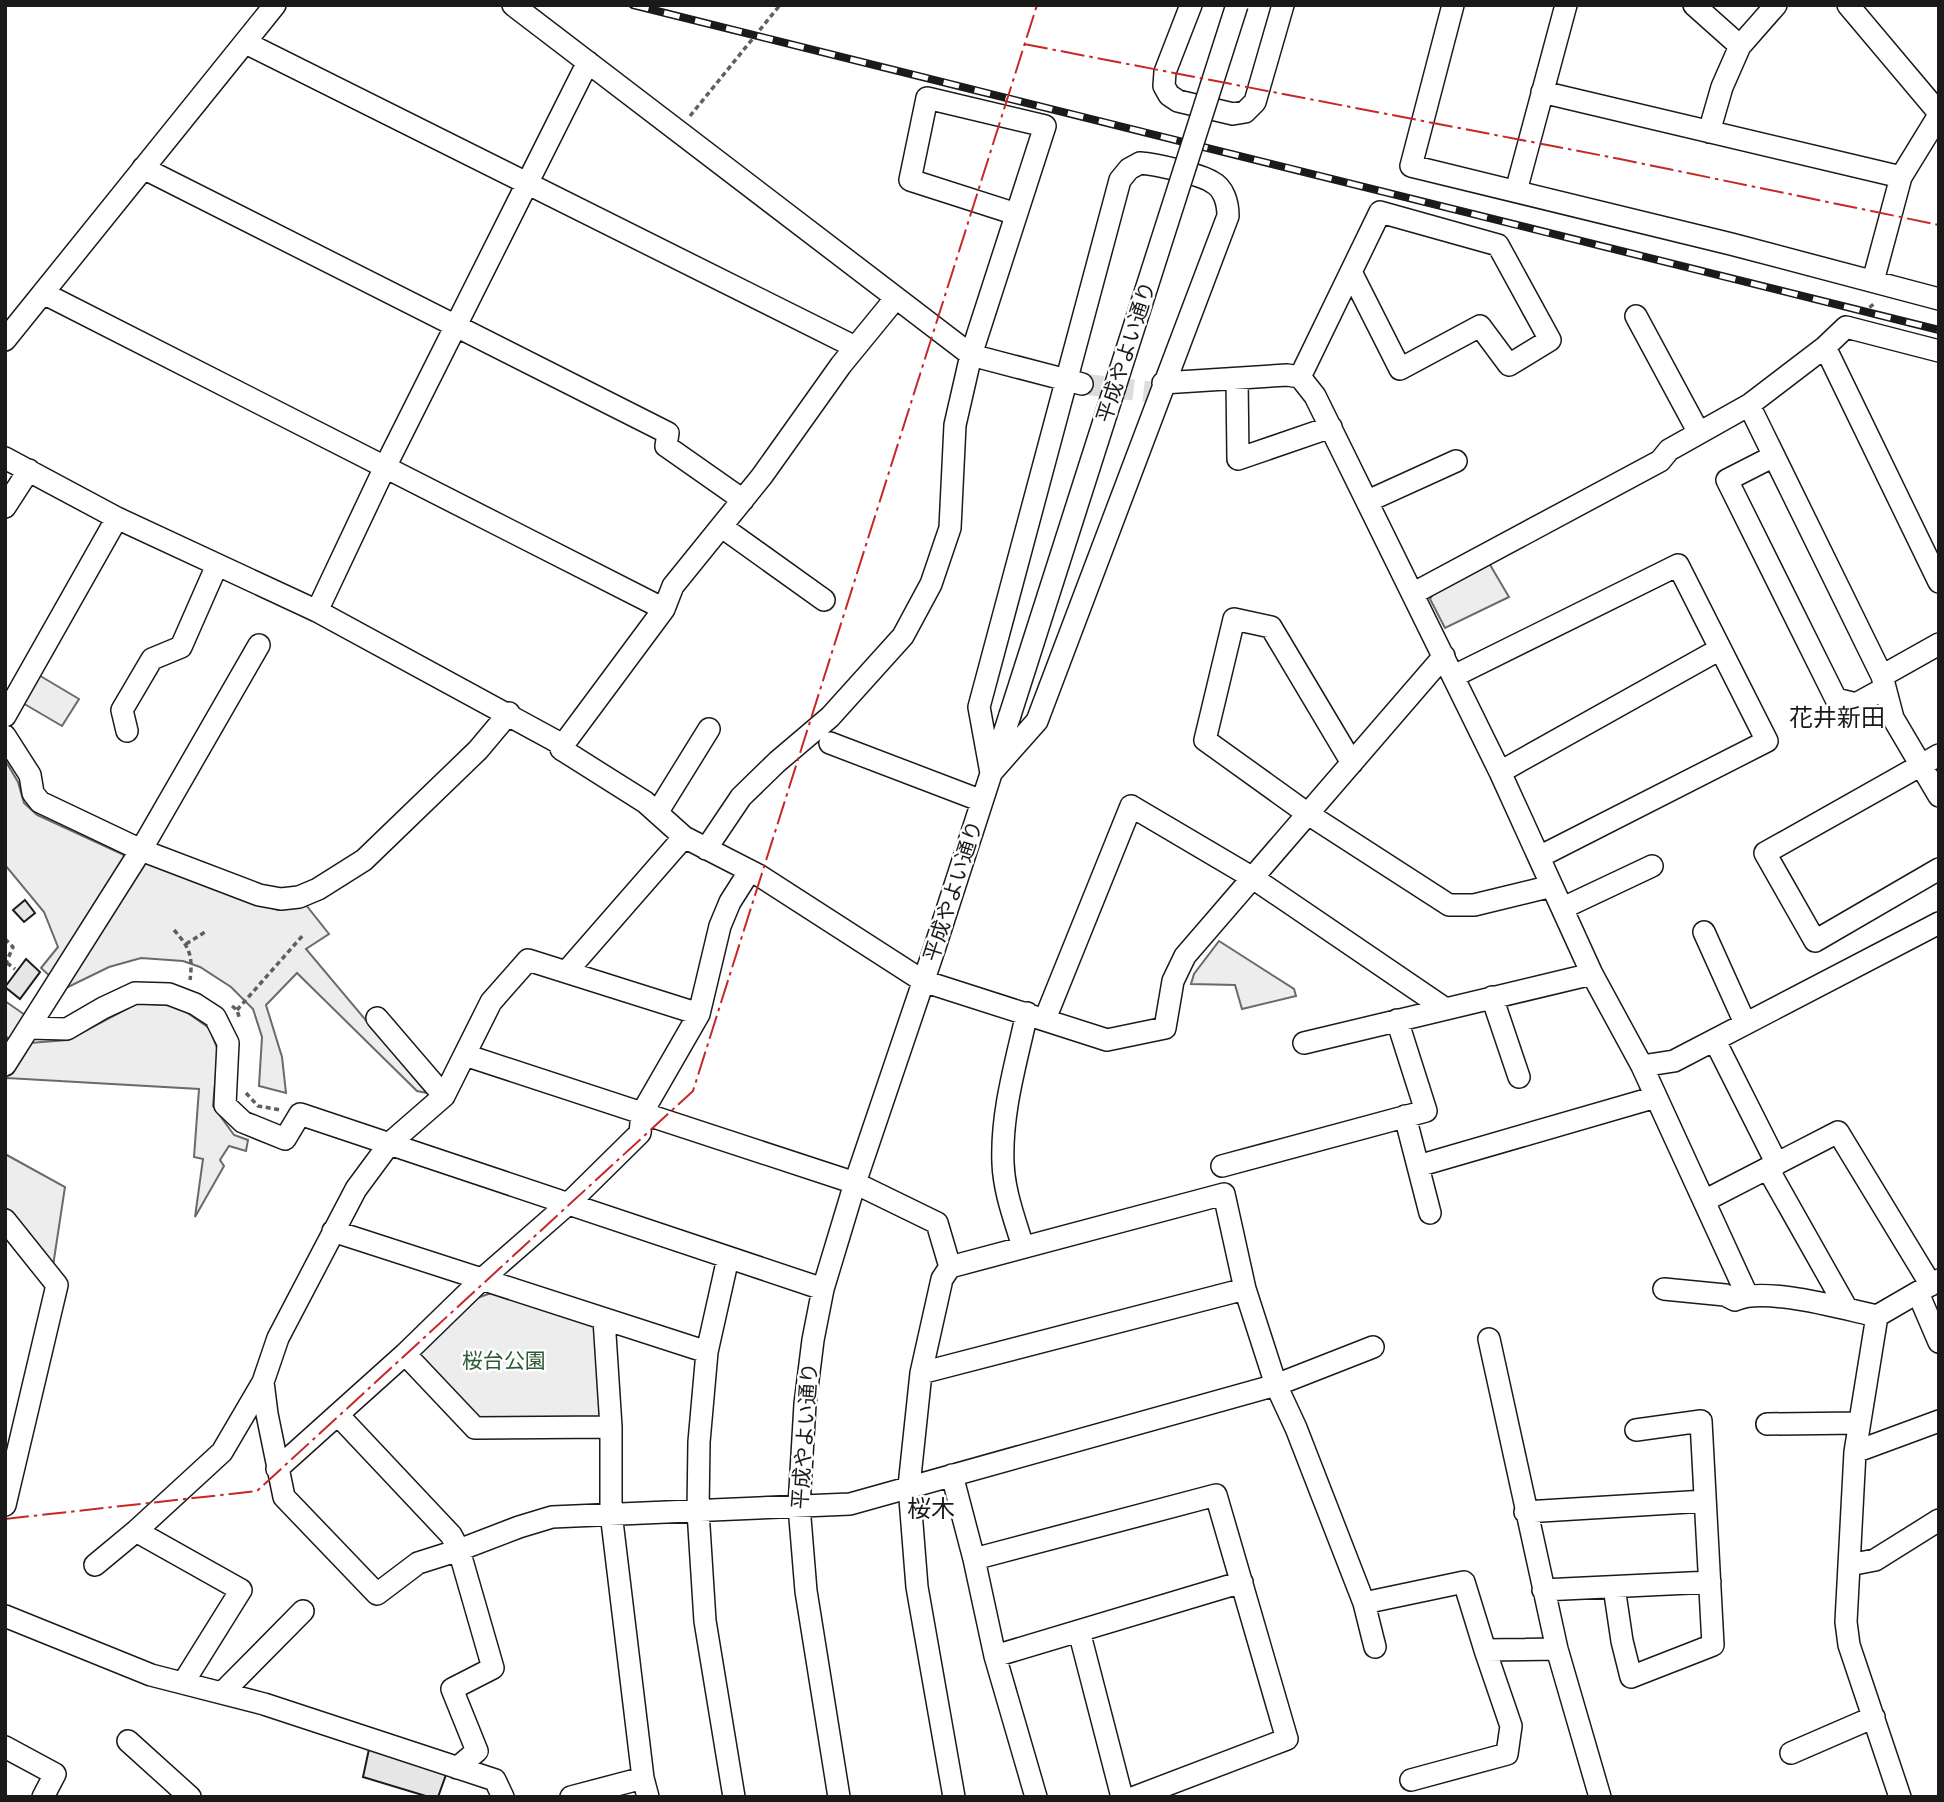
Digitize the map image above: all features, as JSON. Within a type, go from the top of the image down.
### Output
[{"type":"street","points":[[5,340],[275,5]]},
{"type":"street","points":[[513,5],[971,355],[1075,382]]},
{"type":"street","points":[[1191,5],[1165,72],[1164,86],[1169,95],[1178,101],[1233,114],[1245,112],[1255,103],[1283,5]]},
{"type":"street","name":"平成やよい通り","points":[[839,1797],[806,1591],[799,1506],[806,1392],[823,1289],[1237,5]]},
{"type":"street","points":[[1454,5],[1412,166],[1939,299]]},
{"type":"street","points":[[1516,191],[1566,5]]},
{"type":"street","points":[[1694,5],[1741,46]]},
{"type":"street","points":[[1709,132],[1722,86],[1741,46],[1776,5]]},
{"type":"street","points":[[1848,5],[1939,114],[1902,177],[1883,284]]},
{"type":"street","points":[[246,43],[856,347]]},
{"type":"street","points":[[317,611],[385,467],[588,62]]},
{"type":"street","points":[[1542,92],[1902,177]]},
{"type":"street","points":[[706,849],[741,797],[830,717],[904,636],[930,584],[950,528],[954,425],[971,355],[1045,126],[927,98],[910,180],[1016,214]]},
{"type":"street","points":[[1140,163],[1155,164],[1213,182],[1228,203],[1228,216],[1037,722],[991,773],[979,706],[1075,382],[1120,180],[1129,169],[1140,163]]},
{"type":"street","points":[[143,168],[668,433],[666,446],[743,500]]},
{"type":"street","points":[[1300,377],[1380,212],[1498,245],[1550,341],[1509,365],[1480,326],[1400,369],[1351,272]]},
{"type":"street","points":[[43,293],[664,609]]},
{"type":"street","points":[[895,299],[841,365],[743,500],[673,586],[664,609],[561,749],[645,802],[684,837],[749,872],[923,981],[1107,1040],[1165,1028],[1173,981],[1185,956],[1444,656]]},
{"type":"street","points":[[1636,316],[1699,433]]},
{"type":"street","points":[[1414,593],[1660,461],[1669,450],[1749,404],[1825,347],[1846,327],[1934,350],[1939,369]]},
{"type":"street","points":[[1825,347],[1939,582]]},
{"type":"street","points":[[1163,383],[1300,377]]},
{"type":"street","points":[[1300,377],[1315,396],[1414,593],[1500,772],[1592,974],[1642,1066],[1747,1295]]},
{"type":"street","points":[[1237,379],[1238,459],[1331,427]]},
{"type":"street","points":[[1749,404],[1883,682],[1893,718],[1930,761],[1939,796]]},
{"type":"street","points":[[1774,456],[1727,480],[1836,699],[1856,704],[1939,643]]},
{"type":"street","points":[[5,458],[117,518],[317,611],[564,745]]},
{"type":"street","points":[[1368,500],[1456,461]]},
{"type":"street","points":[[5,507],[29,470]]},
{"type":"street","points":[[5,716],[117,518]]},
{"type":"street","points":[[722,527],[824,600]]},
{"type":"street","points":[[127,731],[122,710],[152,659],[181,647],[217,565]]},
{"type":"street","points":[[1454,676],[1678,565],[1766,741],[1539,857]]},
{"type":"street","points":[[1352,763],[1271,627],[1234,620],[1205,740],[1308,814],[1449,905],[1474,905],[1552,886]]},
{"type":"street","points":[[5,1065],[141,850],[260,645]]},
{"type":"street","points":[[1500,772],[1720,649]]},
{"type":"street","points":[[5,736],[30,775],[33,793],[40,802],[141,850],[259,895],[281,899],[299,897],[318,889],[364,860],[478,750],[509,713]]},
{"type":"street","points":[[657,813],[709,729]]},
{"type":"street","points":[[830,743],[982,801]]},
{"type":"street","points":[[1930,761],[1765,853],[1815,941],[1939,869]]},
{"type":"street","points":[[1023,1247],[1008,1198],[1003,1164],[1005,1111],[1036,1016],[1131,806],[1253,878],[1444,1008]]},
{"type":"street","points":[[567,971],[684,837]]},
{"type":"street","points":[[1563,908],[1653,866]]},
{"type":"street","points":[[277,1469],[481,1280],[568,1204],[640,1133],[642,1113],[699,1014],[720,926],[730,902],[749,872]]},
{"type":"street","points":[[1642,1066],[1674,1061],[1939,923]]},
{"type":"street","points":[[1703,932],[1745,1023]]},
{"type":"street","points":[[95,1565],[222,1452],[263,1382],[278,1338],[356,1189],[390,1143],[444,1096],[491,1002],[528,960],[699,1014]]},
{"type":"street","points":[[1304,1043],[1592,974]]},
{"type":"street","points":[[29,1028],[67,1029],[135,993],[169,994],[195,1004],[215,1017],[228,1043],[225,1105],[243,1122],[285,1139],[300,1114],[823,1289]]},
{"type":"street","points":[[1492,997],[1519,1077]]},
{"type":"street","points":[[377,1018],[444,1096]]},
{"type":"street","points":[[1222,1166],[1426,1111],[1396,1020]]},
{"type":"street","points":[[1715,1041],[1772,1166],[1847,1309]]},
{"type":"street","points":[[465,1055],[855,1183],[937,1223],[950,1267]]},
{"type":"street","points":[[1418,1166],[1656,1097]]},
{"type":"street","points":[[1405,1116],[1430,1213]]},
{"type":"street","points":[[1704,1201],[1838,1132],[1929,1286],[1939,1342]]},
{"type":"street","points":[[954,1797],[917,1587],[909,1486],[921,1373],[942,1279],[950,1267],[1224,1194],[1245,1289],[1276,1385],[1296,1428],[1364,1603],[1375,1647]]},
{"type":"street","points":[[5,1220],[57,1285],[5,1505]]},
{"type":"street","points":[[332,1231],[707,1352]]},
{"type":"street","points":[[728,1258],[707,1352],[699,1442],[698,1511],[705,1621],[734,1797]]},
{"type":"street","points":[[1664,1289],[1725,1296],[1735,1300],[1747,1295],[1800,1300],[1877,1316],[1929,1286]]},
{"type":"street","points":[[921,1373],[1245,1289]]},
{"type":"street","points":[[1877,1316],[1855,1452],[1846,1622],[1849,1645],[1900,1797]]},
{"type":"street","points":[[571,1797],[646,1787],[611,1513],[611,1427],[604,1319]]},
{"type":"street","points":[[1489,1339],[1557,1649],[1600,1797]]},
{"type":"street","points":[[263,1382],[284,1497],[377,1594],[418,1563],[552,1517],[850,1503],[1276,1385],[1373,1347]]},
{"type":"street","points":[[405,1353],[475,1428],[611,1427]]},
{"type":"street","points":[[338,1415],[451,1535],[459,1550],[493,1668],[452,1689],[477,1751],[457,1768]]},
{"type":"street","points":[[1614,1587],[1622,1641],[1631,1677],[1713,1645],[1701,1421],[1636,1430]]},
{"type":"street","points":[[1855,1452],[1939,1421]]},
{"type":"street","points":[[1767,1424],[1859,1423]]},
{"type":"street","points":[[952,1475],[995,1656],[1035,1797]]},
{"type":"street","points":[[974,1559],[1216,1495],[1287,1740],[1135,1797]]},
{"type":"street","points":[[1525,1512],[1705,1501]]},
{"type":"street","points":[[1849,1565],[1875,1560],[1939,1520]]},
{"type":"street","points":[[136,1531],[241,1590],[183,1683]]},
{"type":"street","points":[[1543,1590],[1710,1582]]},
{"type":"street","points":[[995,1656],[1242,1583]]},
{"type":"street","points":[[1364,1603],[1464,1583],[1511,1726],[1507,1754],[1411,1780]]},
{"type":"street","points":[[222,1693],[303,1611]]},
{"type":"street","points":[[5,1616],[152,1675],[264,1704],[495,1780],[503,1797]]},
{"type":"street","points":[[1079,1631],[1122,1797]]},
{"type":"street","points":[[1485,1650],[1557,1649]]},
{"type":"street","points":[[1791,1753],[1874,1717]]},
{"type":"street","points":[[128,1741],[190,1797]]},
{"type":"street","points":[[5,1747],[55,1774],[43,1797]]},
{"type":"path","points":[[678,131],[780,5]]},
{"type":"path","points":[[1846,327],[1883,284]]},
{"type":"path","points":[[174,930],[186,944],[192,963],[190,980]]},
{"type":"path","points":[[186,944],[205,932]]},
{"type":"path","points":[[237,1010],[304,934]]},
{"type":"path","points":[[5,939],[13,947],[6,964],[15,969]]},
{"type":"shaded area","points":[[1489,563],[1509,597],[1445,628],[1430,599],[1433,594]]},
{"type":"shaded area","points":[[37,674],[79,699],[62,726],[21,702]]},
{"type":"shaded area","points":[[5,760],[18,782],[24,803],[37,815],[124,855],[153,861],[230,895],[278,910],[306,905],[329,934],[306,949],[427,1093],[417,1091],[297,973],[266,1005],[282,1057],[286,1093],[259,1086],[262,1037],[253,1009],[231,987],[200,967],[183,961],[141,958],[109,967],[64,989],[41,968],[58,947],[44,912],[5,865]]},
{"type":"shaded area","points":[[1219,941],[1294,989],[1296,996],[1242,1009],[1235,985],[1191,984],[1194,974]]},
{"type":"shaded area","points":[[5,1001],[25,1015],[30,1043],[68,1040],[138,1003],[178,1006],[209,1028],[218,1050],[213,1106],[234,1135],[248,1140],[246,1151],[229,1146],[220,1160],[224,1166],[195,1217],[203,1159],[194,1157],[199,1089],[7,1078],[5,1081],[5,1050],[11,1042],[5,1035]]},
{"type":"shaded area","points":[[5,1154],[65,1187],[53,1266],[5,1207]]},
{"type":"shaded area","name":"桜台公園","points":[[494,1292],[596,1324],[602,1414],[596,1420],[479,1424],[413,1353],[474,1299]]},
{"type":"building","points":[[25,900],[35,913],[24,922],[13,910]]},
{"type":"building","points":[[26,959],[40,972],[20,999],[5,987]]},
{"type":"building","points":[[369,1749],[447,1772],[438,1797],[429,1797],[363,1777]]},
{"type":"tunnel","points":[[1082,384],[1159,393]]},
{"type":"railway","points":[[633,5],[1939,330]]},
{"type":"power","points":[[5,1519],[257,1491],[693,1091],[1037,5]]},
{"type":"power","points":[[1024,44],[1620,159],[1939,225]]},
{"type":"district","name":"花井新田","points":[[1837,718]]},
{"type":"district","name":"桜木","points":[[931,1509]]}]
